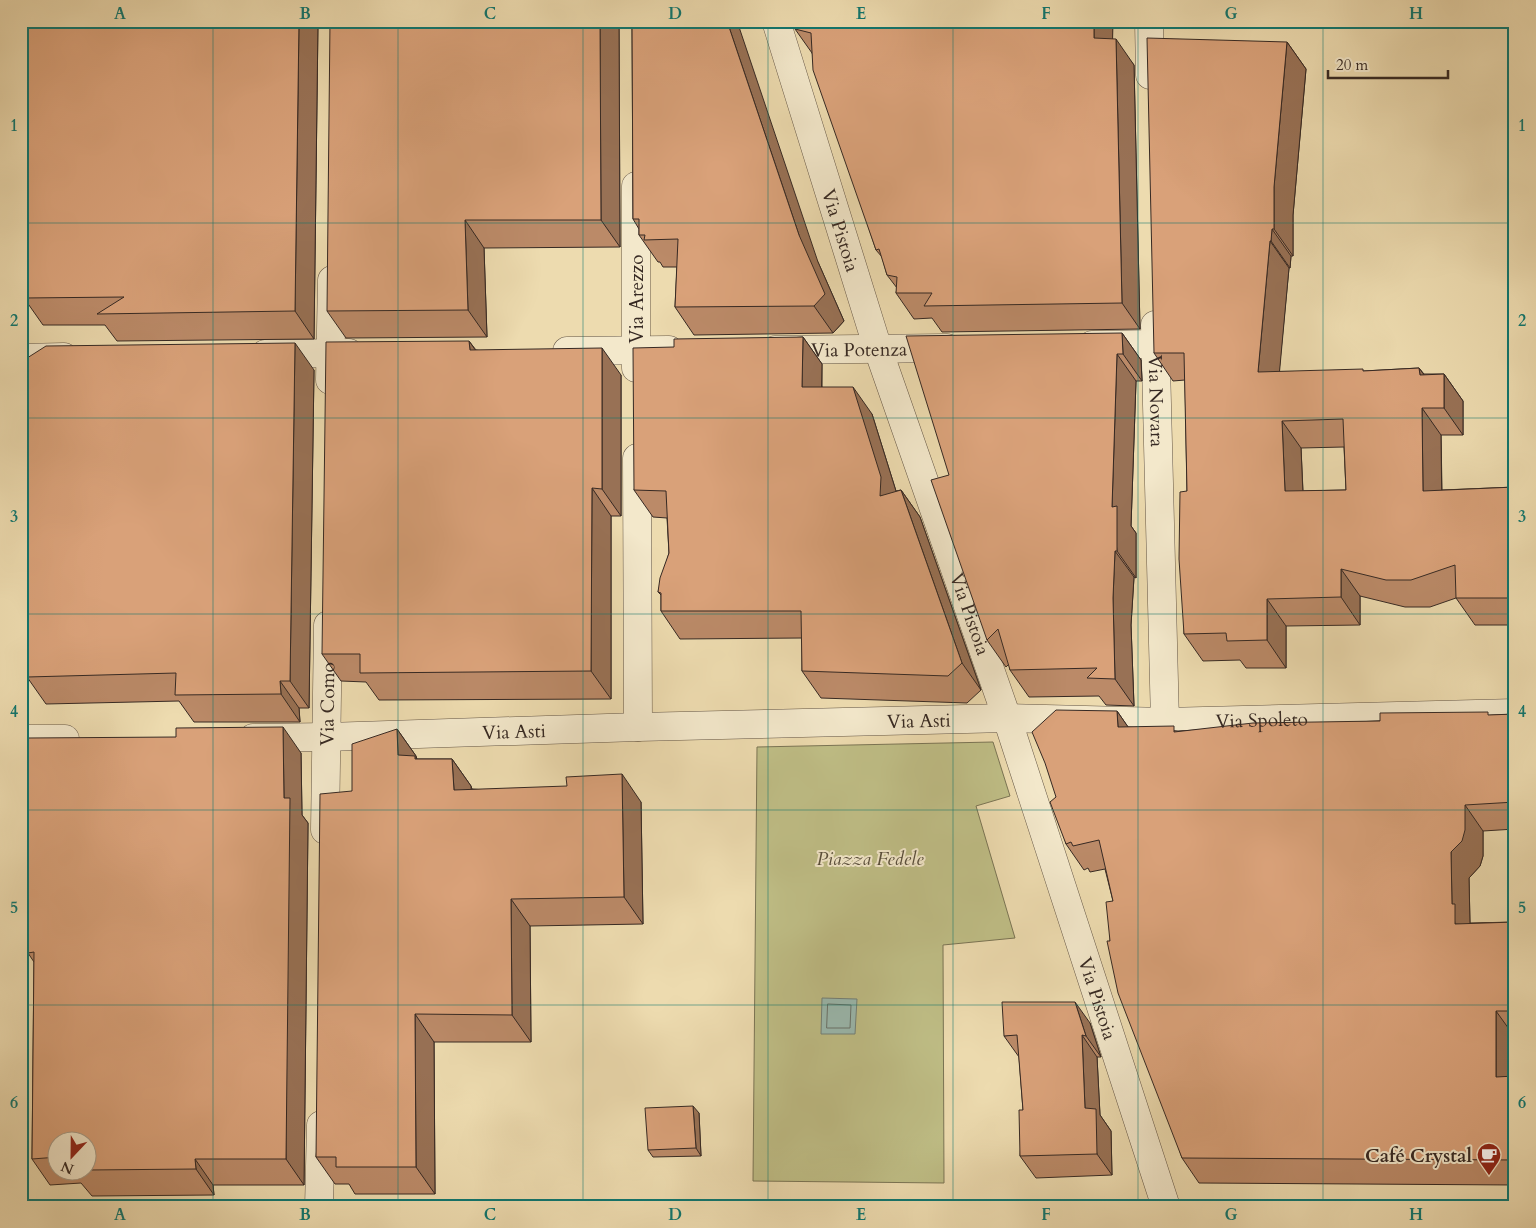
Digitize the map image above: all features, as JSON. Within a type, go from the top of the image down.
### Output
[{"type":"street","name":"Via Pistoia","points":[[776,21],[878,349],[1007,718],[1166,1207]]},
{"type":"street","points":[[1149,21],[1151,100]]},
{"type":"street","name":"Via Arezzo","points":[[636,161],[636,390]]},
{"type":"street","points":[[330,402],[332,255]]},
{"type":"street","name":"Via Novara","points":[[1155,305],[1165,722]]},
{"type":"street","points":[[1066,346],[1156,344]]},
{"type":"street","name":"Via Potenza","points":[[752,350],[967,348]]},
{"type":"street","points":[[538,351],[694,350]]},
{"type":"street","points":[[241,354],[370,352]]},
{"type":"street","points":[[21,358],[91,356]]},
{"type":"street","points":[[636,430],[638,727]]},
{"type":"street","name":"Via Como","points":[[325,857],[328,599]]},
{"type":"street","name":"Via Spoleto","points":[[1007,718],[1165,722],[1515,713]]},
{"type":"street","name":"Via Asti","points":[[228,738],[326,737],[1007,718]]},
{"type":"street","points":[[21,739],[90,739]]},
{"type":"street","points":[[319,1207],[321,1097]]},
{"type":"green space","name":"Piazza Fedele","points":[[993,742],[1010,796],[976,806],[1015,938],[943,945],[944,1183],[753,1181],[757,747]]},
{"type":"water","points":[[822,998],[857,999],[855,1034],[821,1034]]},
{"type":"building","points":[[24,21],[299,21],[295,311],[97,314],[124,297],[24,298]]},
{"type":"building","points":[[330,21],[600,21],[601,220],[465,220],[468,310],[327,311]]},
{"type":"building","points":[[632,21],[727,21],[799,235],[825,294],[814,306],[675,307],[678,239],[644,240],[645,235],[639,235],[639,219],[633,219]]},
{"type":"building","points":[[793,21],[1094,21],[1094,38],[1116,39],[1122,303],[924,306],[932,293],[896,293],[897,277],[887,275],[879,249],[876,250],[813,70],[811,33],[795,29]]},
{"type":"building","points":[[1147,38],[1287,42],[1274,187],[1274,229],[1272,229],[1270,241],[1258,372],[1363,369],[1363,371],[1419,368],[1420,375],[1444,374],[1444,408],[1422,408],[1423,491],[1515,487],[1515,598],[1456,598],[1455,565],[1411,580],[1386,580],[1341,569],[1341,597],[1267,599],[1267,640],[1227,641],[1226,633],[1184,634],[1179,559],[1180,492],[1187,491],[1184,353],[1154,353]],"holes":[[[1343,419],[1346,490],[1285,491],[1282,421]]]},
{"type":"building","points":[[1122,333],[1123,354],[1117,354],[1112,507],[1117,506],[1117,551],[1115,551],[1113,598],[1115,679],[1087,678],[1097,668],[1010,670],[998,629],[987,640],[931,480],[949,475],[906,336]]},
{"type":"building","points":[[803,337],[802,387],[853,387],[881,477],[880,496],[901,490],[962,663],[948,676],[802,671],[801,611],[661,611],[661,593],[658,592],[660,578],[669,553],[666,491],[634,490],[633,348],[674,347],[674,339]]},
{"type":"building","points":[[469,341],[470,350],[602,348],[602,489],[592,488],[591,671],[360,673],[360,654],[322,654],[326,342]]},
{"type":"building","points":[[295,343],[290,681],[280,681],[281,694],[175,695],[176,673],[27,677],[24,360],[46,346]]},
{"type":"building","points":[[1056,710],[1117,711],[1118,727],[1174,726],[1174,732],[1253,723],[1380,721],[1380,713],[1488,712],[1488,715],[1515,714],[1515,802],[1465,805],[1465,830],[1462,841],[1451,852],[1452,904],[1455,904],[1455,924],[1515,922],[1515,1011],[1496,1011],[1496,1077],[1515,1076],[1515,1160],[1182,1158],[1118,993],[1107,941],[1110,941],[1106,902],[1113,901],[1099,840],[1073,846],[1071,842],[1066,844],[1050,802],[1056,797],[1032,732]]},
{"type":"building","points":[[283,727],[284,798],[290,798],[286,1159],[195,1159],[196,1169],[98,1170],[98,1130],[48,1130],[48,1158],[32,1159],[34,952],[28,953],[28,738],[176,737],[176,728]]},
{"type":"building","points":[[397,729],[398,755],[415,756],[415,759],[452,759],[454,790],[567,786],[566,777],[622,774],[624,897],[511,899],[512,1015],[415,1014],[416,1167],[336,1167],[336,1157],[316,1157],[320,794],[352,791],[352,744]]},
{"type":"building","points":[[1002,1002],[1075,1002],[1086,1036],[1082,1035],[1085,1108],[1096,1109],[1097,1154],[1020,1156],[1019,1110],[1023,1110],[1017,1035],[1004,1036]]},
{"type":"building","points":[[693,1106],[696,1148],[648,1150],[645,1108]]},
{"type":"place","name":"Café Crystal","points":[[1489,1176]]}]
